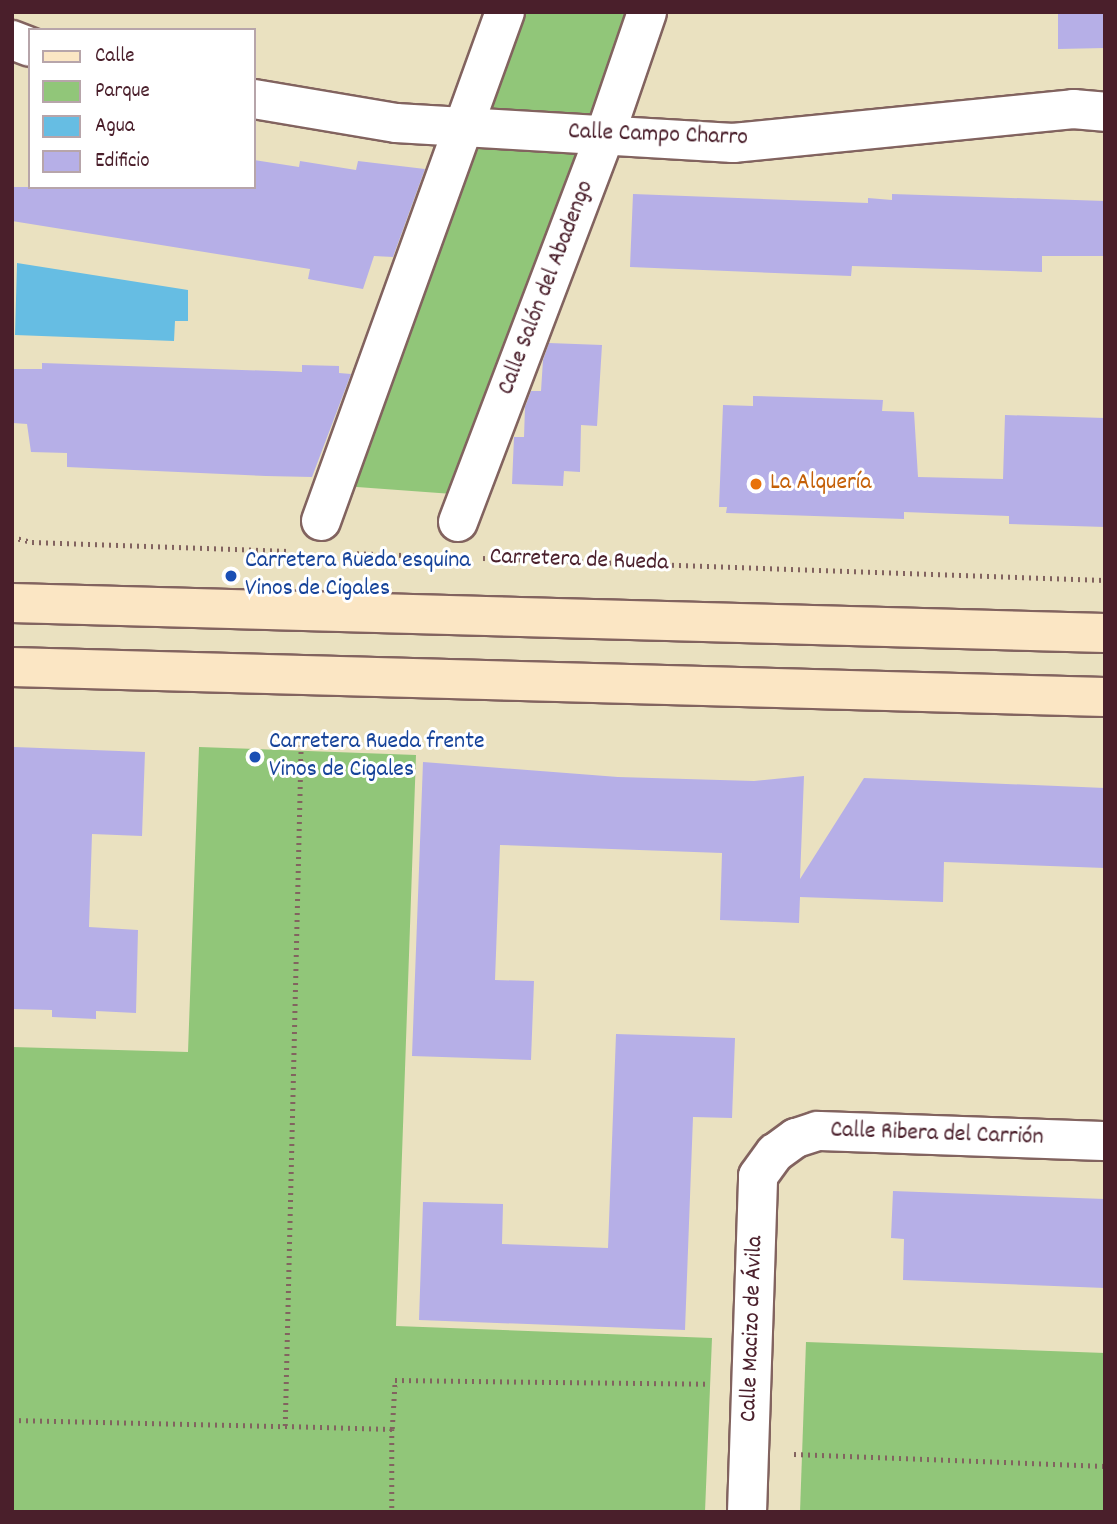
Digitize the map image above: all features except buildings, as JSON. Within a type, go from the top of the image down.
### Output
[{"type":"street","points":[[330,537],[463,127],[505,12]]},
{"type":"street","name":"Calle Salón del Abadengo","points":[[458,522],[605,135],[647,12]]},
{"type":"street","name":"Calle Campo Charro","points":[[256,99],[396,123],[733,143],[1073,109],[1105,112]]},
{"type":"street","points":[[12,603],[1105,633]]},
{"type":"street","points":[[12,667],[1105,697]]},
{"type":"street","name":"Calle Ribera del Carrión","points":[[775,1153],[796,1138],[818,1131],[1105,1141]]},
{"type":"street","name":"Calle Macizo de Ávila","points":[[747,1512],[758,1176],[775,1153]]},
{"type":"path","points":[[12,537],[32,542],[296,551]]},
{"type":"path","points":[[330,537],[436,556]]},
{"type":"path","name":"Carretera de Rueda","points":[[478,558],[1105,580]]},
{"type":"path","points":[[285,1426],[301,742]]},
{"type":"path","points":[[393,1512],[392,1429],[395,1380],[712,1384]]},
{"type":"path","points":[[12,1420],[392,1429]]},
{"type":"path","points":[[749,1452],[1105,1466]]},
{"type":"green space","points":[[488,12],[647,12],[480,496],[316,484]]},
{"type":"green space","points":[[199,747],[416,755],[396,1326],[712,1338],[705,1512],[12,1512],[12,1047],[188,1052]]},
{"type":"green space","points":[[806,1342],[1105,1353],[1105,1512],[800,1512]]},
{"type":"water","points":[[17,263],[188,290],[188,321],[175,321],[174,341],[15,335]]},
{"type":"place","name":"La Alquería","points":[[756,484]]},
{"type":"place","name":"Carretera Rueda esquina Vinos de Cigales","points":[[231,576]]},
{"type":"place","name":"Carretera Rueda frente Vinos de Cigales","points":[[255,757]]}]
